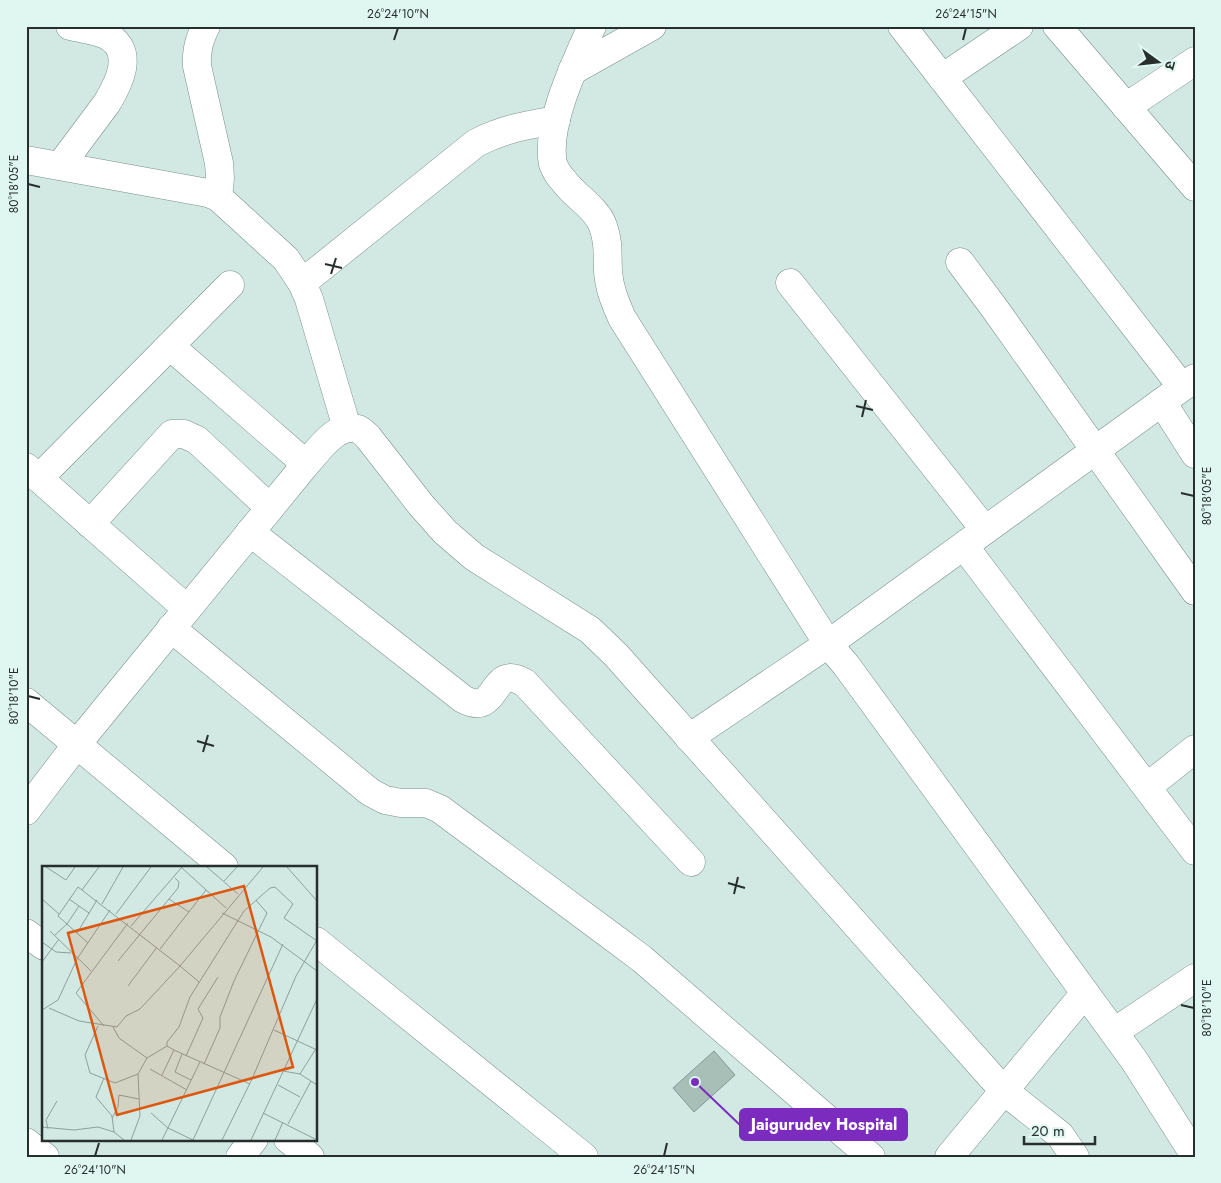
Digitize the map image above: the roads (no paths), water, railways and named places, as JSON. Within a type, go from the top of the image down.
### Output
[{"type":"street","points":[[60,166],[114,92],[124,58],[121,49],[108,36],[70,26]]},
{"type":"street","points":[[206,26],[196,50],[197,66],[219,162],[218,197]]},
{"type":"street","points":[[572,71],[652,26]]},
{"type":"street","points":[[902,26],[1180,389],[1195,454]]},
{"type":"street","points":[[942,78],[1019,26]]},
{"type":"street","points":[[1056,26],[1195,187]]},
{"type":"street","points":[[588,28],[556,120],[552,145],[554,165],[564,182],[602,223],[608,244],[608,271],[611,293],[622,318],[828,644],[846,665],[1134,1060],[1186,1121],[1195,1156]]},
{"type":"street","points":[[1126,107],[1195,61]]},
{"type":"street","points":[[302,283],[476,143],[495,133],[514,127],[556,120]]},
{"type":"street","points":[[26,160],[208,193],[218,197],[286,259],[302,283],[309,299],[347,428]]},
{"type":"street","points":[[960,262],[1195,591]]},
{"type":"street","points":[[790,284],[975,538],[1147,787],[1195,851]]},
{"type":"street","points":[[230,285],[170,346],[33,473],[90,524],[179,619],[370,792],[385,800],[401,803],[426,803],[440,809],[650,966],[871,1157]]},
{"type":"street","points":[[170,346],[306,464]]},
{"type":"street","points":[[689,738],[828,644],[1180,389]]},
{"type":"street","points":[[26,811],[77,744],[306,464],[335,433],[347,428],[358,429],[368,437],[421,505],[445,532],[474,557],[590,630],[616,655],[1004,1091],[1060,1135],[1075,1157]]},
{"type":"street","points":[[90,524],[172,434],[184,434],[197,440],[270,508]]},
{"type":"street","points":[[250,532],[462,699],[480,704],[488,699],[501,681],[509,677],[516,678],[525,683],[691,862]]},
{"type":"street","points":[[26,702],[223,866]]},
{"type":"street","points":[[1147,787],[1195,749]]},
{"type":"street","points":[[26,932],[42,944]]},
{"type":"street","points":[[318,943],[584,1157]]},
{"type":"street","points":[[1114,1032],[1195,978]]},
{"type":"street","points":[[949,1157],[1085,993]]},
{"type":"street","points":[[240,1157],[253,1140]]},
{"type":"street","points":[[289,1140],[310,1157]]},
{"type":"street","points":[[26,1142],[45,1157]]},
{"type":"place","name":"Jaigurudev Hospital","points":[[695,1082]]}]
